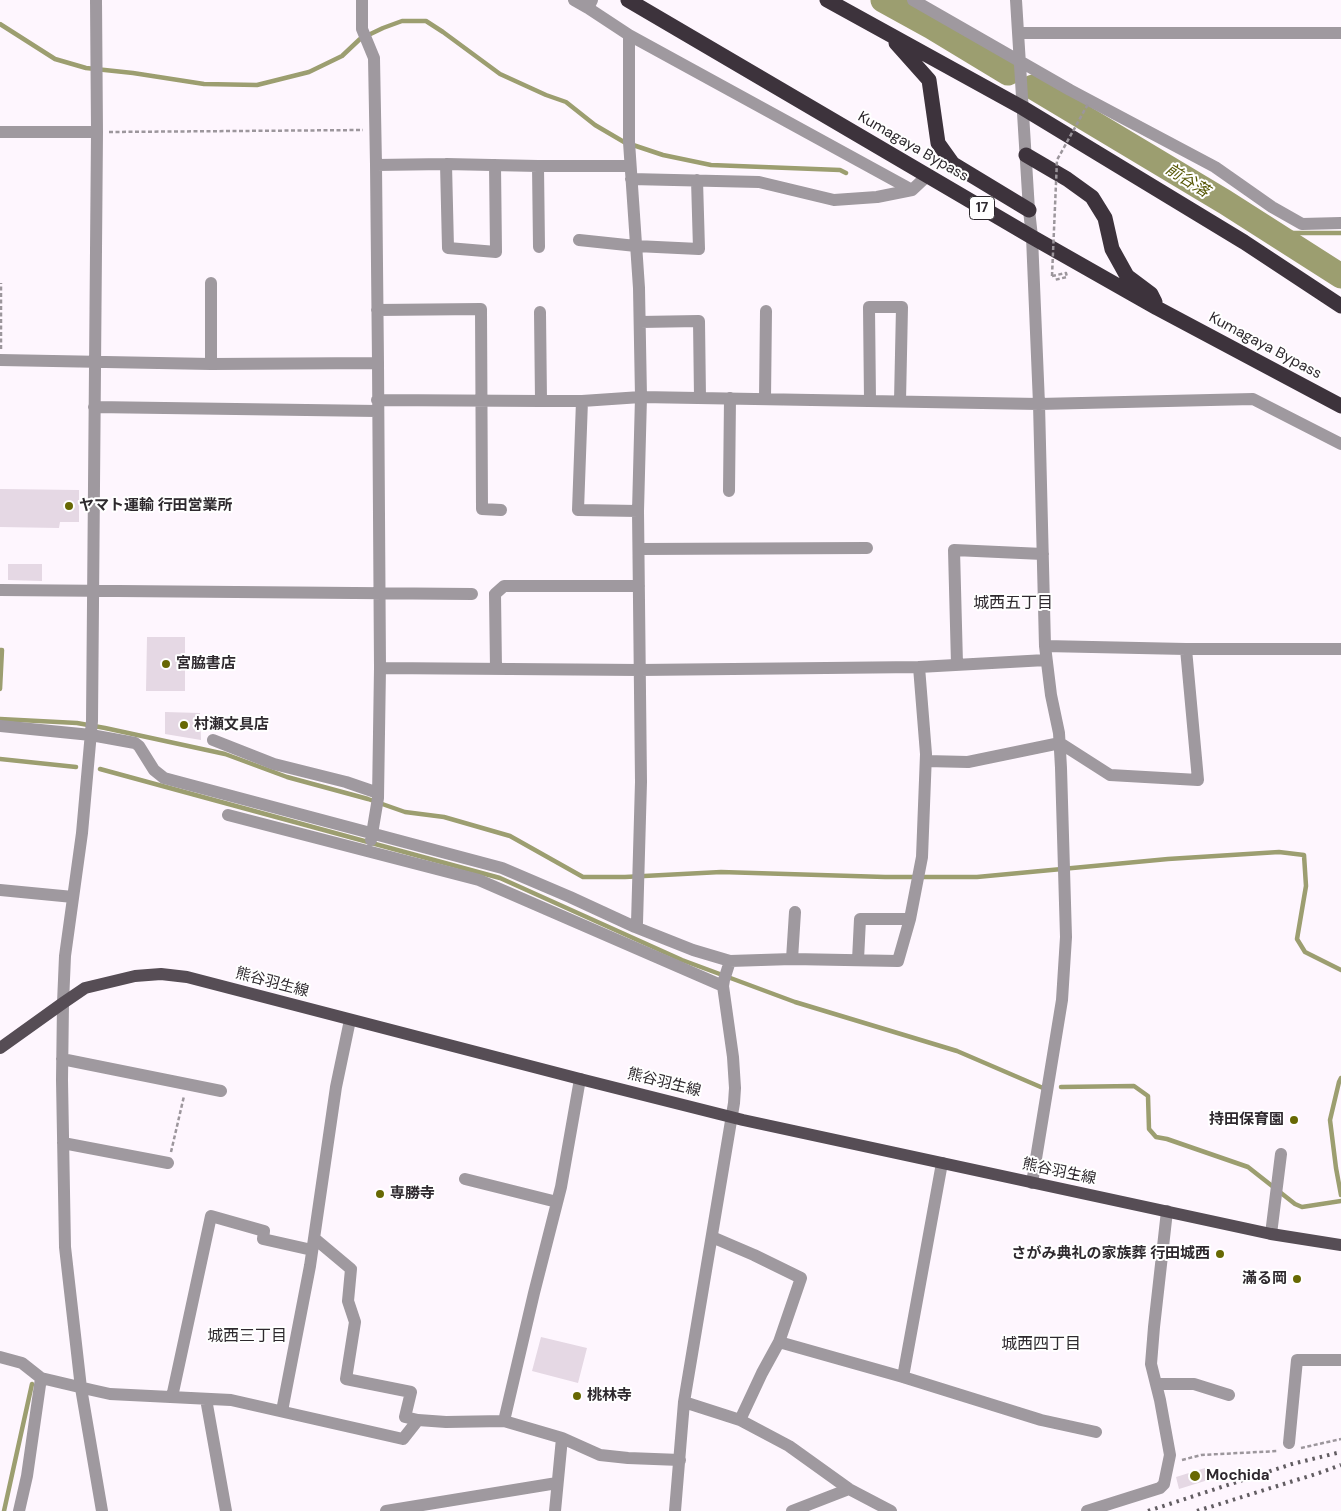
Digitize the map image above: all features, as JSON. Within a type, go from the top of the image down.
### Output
[{"type":"highway","name":"Kumagaya Bypass","points":[[628,0],[1032,237],[1157,308],[1341,406]]},
{"type":"highway","name":"17","points":[[827,0],[1023,108],[1244,242],[1341,306]]},
{"type":"highway","name":"17","points":[[888,35],[929,80],[938,143],[953,164],[1029,210]]},
{"type":"highway","name":"17","points":[[1026,156],[1066,179],[1092,197],[1105,218],[1112,249],[1127,276],[1151,294],[1157,308]]},
{"type":"main road","name":"熊谷羽生線","points":[[0,1048],[85,988],[135,976],[161,974],[187,977],[732,1117],[1271,1234],[1341,1245]]},
{"type":"street","points":[[96,0],[97,132],[92,729],[82,834],[65,956],[62,1060],[65,1247],[81,1388],[102,1511]]},
{"type":"street","points":[[362,0],[362,29],[374,58],[378,364],[378,593],[380,668],[377,799],[370,842]]},
{"type":"street","points":[[574,0],[590,4],[629,35],[912,190]]},
{"type":"street","points":[[914,0],[1070,90],[1215,167],[1272,207],[1302,224],[1341,223]]},
{"type":"street","points":[[1016,0],[1032,237],[1039,404],[1045,646],[1060,743],[1066,936],[1062,1000],[1032,1183]]},
{"type":"street","points":[[1018,33],[1341,33]]},
{"type":"street","points":[[629,35],[629,142],[640,322],[641,397],[638,511],[641,782],[637,923],[635,927]]},
{"type":"street","points":[[0,132],[97,132]]},
{"type":"street","points":[[446,164],[448,248],[496,252],[495,165]]},
{"type":"street","points":[[376,165],[538,166],[631,172],[697,180],[759,182],[834,200],[876,197],[912,190],[927,176]]},
{"type":"street","points":[[538,166],[539,247]]},
{"type":"street","points":[[579,240],[636,246],[699,249],[697,180]]},
{"type":"street","points":[[211,283],[211,364]]},
{"type":"street","points":[[870,401],[868,307],[902,307],[900,401]]},
{"type":"street","points":[[377,310],[481,309],[482,510],[501,510]]},
{"type":"street","points":[[765,399],[766,311]]},
{"type":"street","points":[[540,312],[541,401]]},
{"type":"street","points":[[640,322],[699,321],[700,398]]},
{"type":"street","points":[[1,360],[211,364],[378,364]]},
{"type":"street","points":[[94,407],[377,405],[482,400],[582,401],[641,397],[1039,404],[1253,399],[1341,444]]},
{"type":"street","points":[[729,491],[730,398]]},
{"type":"street","points":[[582,401],[578,510],[638,511]]},
{"type":"street","points":[[639,549],[867,548]]},
{"type":"street","points":[[956,664],[954,550],[1043,554]]},
{"type":"street","points":[[496,669],[495,594],[504,586],[640,586]]},
{"type":"street","points":[[0,590],[472,594]]},
{"type":"street","points":[[1045,646],[1186,649],[1341,649]]},
{"type":"street","points":[[926,761],[968,762],[1060,743],[1110,775],[1198,780],[1186,649]]},
{"type":"street","points":[[380,668],[640,670],[919,667],[1046,660]]},
{"type":"street","points":[[0,726],[92,729],[135,743],[139,746],[154,770],[164,778],[234,795],[479,880],[726,975],[792,959],[898,961],[910,919],[922,857],[926,761],[919,667]]},
{"type":"street","points":[[213,740],[274,764],[346,782],[377,799]]},
{"type":"street","points":[[228,815],[502,868],[570,896],[635,927],[693,950],[726,975],[735,1088],[732,1117],[684,1402],[675,1511]]},
{"type":"street","points":[[0,890],[73,897]]},
{"type":"street","points":[[792,959],[795,912]]},
{"type":"street","points":[[858,960],[860,919],[910,919]]},
{"type":"street","points":[[283,1406],[313,1244],[336,1087],[350,1020]]},
{"type":"street","points":[[62,1060],[221,1091]]},
{"type":"street","points":[[504,1421],[557,1202],[580,1079]]},
{"type":"street","points":[[63,1143],[168,1163]]},
{"type":"street","points":[[1271,1234],[1281,1154]]},
{"type":"street","points":[[903,1377],[942,1163]]},
{"type":"street","points":[[465,1179],[557,1202]]},
{"type":"street","points":[[1087,1511],[1160,1488],[1164,1484],[1170,1455],[1151,1364],[1167,1212]]},
{"type":"street","points":[[172,1397],[211,1216],[264,1231],[263,1239],[313,1244],[350,1269],[348,1301],[356,1322],[346,1379],[411,1392],[405,1418],[446,1422],[504,1421],[562,1438],[600,1455],[680,1460]]},
{"type":"street","points":[[712,1237],[802,1278],[779,1342],[740,1420]]},
{"type":"street","points":[[779,1342],[903,1377],[1041,1420],[1096,1432]]},
{"type":"street","points":[[0,1357],[22,1363],[41,1378],[110,1394],[232,1400],[283,1406],[403,1439],[418,1420]]},
{"type":"street","points":[[1292,1446],[1297,1360],[1341,1360]]},
{"type":"street","points":[[19,1511],[27,1476],[41,1378]]},
{"type":"street","points":[[1156,1384],[1194,1384],[1229,1395]]},
{"type":"street","points":[[206,1399],[226,1511]]},
{"type":"street","points":[[684,1402],[740,1420],[789,1446],[849,1489],[891,1511]]},
{"type":"street","points":[[555,1511],[562,1438]]},
{"type":"street","points":[[386,1511],[557,1483]]},
{"type":"street","points":[[792,1511],[849,1489]]},
{"type":"path","points":[[1054,280],[1066,277],[1066,273],[1052,276],[1057,160],[1088,104]]},
{"type":"path","points":[[97,132],[375,130]]},
{"type":"path","points":[[1,283],[1,360]]},
{"type":"path","points":[[168,1163],[187,1084]]},
{"type":"path","points":[[1292,1446],[1341,1439]]},
{"type":"path","points":[[1168,1464],[1201,1455],[1278,1451]]},
{"type":"building","points":[[0,489],[79,490],[79,522],[60,522],[59,528],[0,527]]},
{"type":"building","points":[[8,564],[42,564],[42,581],[8,580]]},
{"type":"building","points":[[147,637],[185,637],[185,691],[146,691]]},
{"type":"building","points":[[165,712],[200,713],[201,740],[165,734]]},
{"type":"building","points":[[541,1337],[587,1348],[578,1383],[532,1371]]},
{"type":"building","points":[[1205,1468],[1208,1480],[1179,1489],[1176,1477]]},
{"type":"waterway","name":"前谷落","points":[[883,0],[1008,73]]},
{"type":"waterway","points":[[0,24],[55,59],[86,68],[204,84],[257,85],[309,72],[342,56],[360,39],[383,28],[402,21],[426,21],[500,74],[566,102],[595,125],[624,142],[663,155],[711,165],[840,170],[846,173]]},
{"type":"waterway","name":"前谷落","points":[[1033,87],[1225,202],[1341,276]]},
{"type":"waterway","points":[[1272,233],[1341,233]]},
{"type":"waterway","points":[[0,650],[2,650],[0,689]]},
{"type":"waterway","points":[[0,719],[77,723],[225,754],[287,777],[368,799],[405,812],[444,817],[510,836],[583,877],[625,877],[721,872],[885,877],[977,877],[1168,859],[1279,852],[1304,855],[1306,886],[1297,939],[1305,952],[1341,970]]},
{"type":"waterway","points":[[0,759],[76,767]]},
{"type":"waterway","points":[[100,769],[500,878],[682,960],[795,1002],[957,1051],[1043,1088]]},
{"type":"waterway","points":[[1341,1078],[1330,1120],[1341,1195]]},
{"type":"waterway","points":[[1061,1087],[1134,1086],[1148,1096],[1149,1129],[1156,1137],[1167,1139],[1248,1167],[1295,1204],[1302,1207],[1341,1201]]},
{"type":"waterway","points":[[4,1511],[32,1384]]},
{"type":"railway","points":[[1148,1511],[1292,1464],[1341,1452]]},
{"type":"railway","points":[[1197,1511],[1341,1465]]},
{"type":"place","name":"ヤマト運輸 行田営業所","points":[[69,506]]},
{"type":"place","name":"宮脇書店","points":[[166,664]]},
{"type":"place","name":"村瀬文具店","points":[[184,725]]},
{"type":"place","name":"持田保育園","points":[[1294,1120]]},
{"type":"place","name":"専勝寺","points":[[380,1194]]},
{"type":"place","name":"さがみ典礼の家族葬 行田城西","points":[[1220,1254]]},
{"type":"place","name":"滿る岡","points":[[1297,1279]]},
{"type":"place","name":"桃林寺","points":[[577,1396]]},
{"type":"place","name":"Mochida","points":[[1195,1476]]},
{"type":"district","name":"城西五丁目","points":[[1013,604]]},
{"type":"district","name":"城西三丁目","points":[[247,1337]]},
{"type":"district","name":"城西四丁目","points":[[1041,1345]]}]
